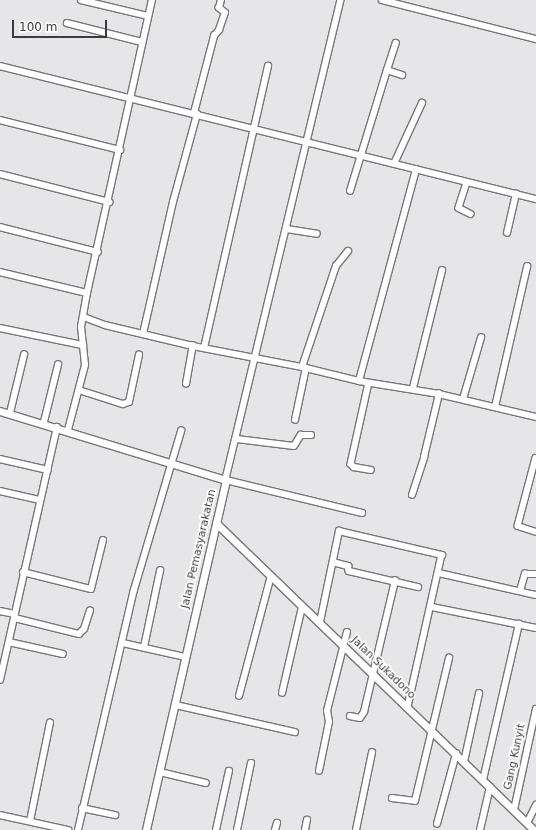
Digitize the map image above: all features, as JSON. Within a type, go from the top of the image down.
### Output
[{"type":"street","points":[[80,0],[148,16]]},
{"type":"street","points":[[68,430],[86,360],[81,327],[84,317],[87,293],[98,252],[152,0]]},
{"type":"street","points":[[144,334],[173,202],[214,36],[219,30],[225,13],[219,8],[221,0]]},
{"type":"street","points":[[341,0],[288,229],[226,480],[362,513]]},
{"type":"street","points":[[382,0],[536,39]]},
{"type":"street","points":[[67,23],[142,42]]},
{"type":"street","points":[[350,191],[396,43]]},
{"type":"street","points":[[0,66],[536,199]]},
{"type":"street","points":[[204,348],[255,129],[268,66]]},
{"type":"street","points":[[387,70],[402,75]]},
{"type":"street","points":[[394,164],[422,103]]},
{"type":"street","points":[[0,120],[120,150]]},
{"type":"street","points":[[359,381],[416,170]]},
{"type":"street","points":[[0,174],[108,202]]},
{"type":"street","points":[[467,183],[459,208],[471,214]]},
{"type":"street","points":[[507,233],[516,194]]},
{"type":"street","points":[[0,227],[98,252]]},
{"type":"street","points":[[288,229],[317,234]]},
{"type":"street","points":[[295,420],[304,368],[336,266],[348,251]]},
{"type":"street","points":[[495,407],[527,267]]},
{"type":"street","points":[[413,388],[442,271]]},
{"type":"street","points":[[0,272],[87,293]]},
{"type":"street","points":[[84,317],[105,325],[193,346],[304,368],[369,383],[413,388],[536,417]]},
{"type":"street","points":[[0,328],[83,345]]},
{"type":"street","points":[[463,399],[481,338]]},
{"type":"street","points":[[186,384],[193,346]]},
{"type":"street","points":[[10,413],[24,355]]},
{"type":"street","points":[[79,390],[123,404],[129,402],[139,355]]},
{"type":"street","points":[[44,422],[58,365]]},
{"type":"street","points":[[369,383],[351,464],[354,467],[371,470]]},
{"type":"street","points":[[412,495],[424,457],[439,394]]},
{"type":"street","name":"Jalan Pemasyarakatan","points":[[0,411],[44,422],[226,480],[146,830]]},
{"type":"street","points":[[0,680],[15,616],[23,572],[57,427]]},
{"type":"street","points":[[78,830],[82,808],[145,550],[172,463],[180,431]]},
{"type":"street","points":[[237,439],[294,446],[301,435],[311,435]]},
{"type":"street","points":[[536,458],[518,526],[536,532]]},
{"type":"street","points":[[0,459],[48,470]]},
{"type":"street","points":[[0,491],[40,500]]},
{"type":"street","name":"Jalan Sukadono","points":[[216,523],[408,707],[514,810],[529,827]]},
{"type":"street","points":[[320,622],[340,531],[442,555],[432,607],[408,707]]},
{"type":"street","points":[[23,572],[92,589],[103,540]]},
{"type":"street","points":[[333,562],[348,566],[350,571],[418,587]]},
{"type":"street","points":[[144,647],[160,571]]},
{"type":"street","points":[[439,573],[536,594]]},
{"type":"street","points":[[520,591],[525,574],[536,574]]},
{"type":"street","points":[[239,696],[271,576]]},
{"type":"street","points":[[350,716],[361,717],[374,674],[395,581]]},
{"type":"street","points":[[282,693],[302,607]]},
{"type":"street","points":[[432,607],[536,628]]},
{"type":"street","points":[[0,611],[79,634],[84,629],[90,611]]},
{"type":"street","points":[[483,780],[518,624]]},
{"type":"street","points":[[318,771],[329,722],[327,711],[347,632]]},
{"type":"street","points":[[9,642],[64,654]]},
{"type":"street","points":[[123,643],[186,657]]},
{"type":"street","points":[[392,798],[414,801],[449,658]]},
{"type":"street","points":[[464,762],[479,694]]},
{"type":"street","points":[[176,704],[295,732]]},
{"type":"street","name":"Gang Kunyit","points":[[514,810],[536,709]]},
{"type":"street","points":[[30,821],[50,722]]},
{"type":"street","points":[[356,830],[372,753]]},
{"type":"street","points":[[437,824],[456,754]]},
{"type":"street","points":[[237,830],[251,763]]},
{"type":"street","points":[[216,830],[229,771]]},
{"type":"street","points":[[160,772],[206,783]]},
{"type":"street","points":[[480,830],[490,787]]},
{"type":"street","points":[[529,827],[536,805]]},
{"type":"street","points":[[82,808],[115,815]]},
{"type":"street","points":[[0,815],[30,821],[47,828],[68,830]]},
{"type":"street","points":[[305,830],[307,820]]},
{"type":"street","points":[[275,830],[276,823]]}]
